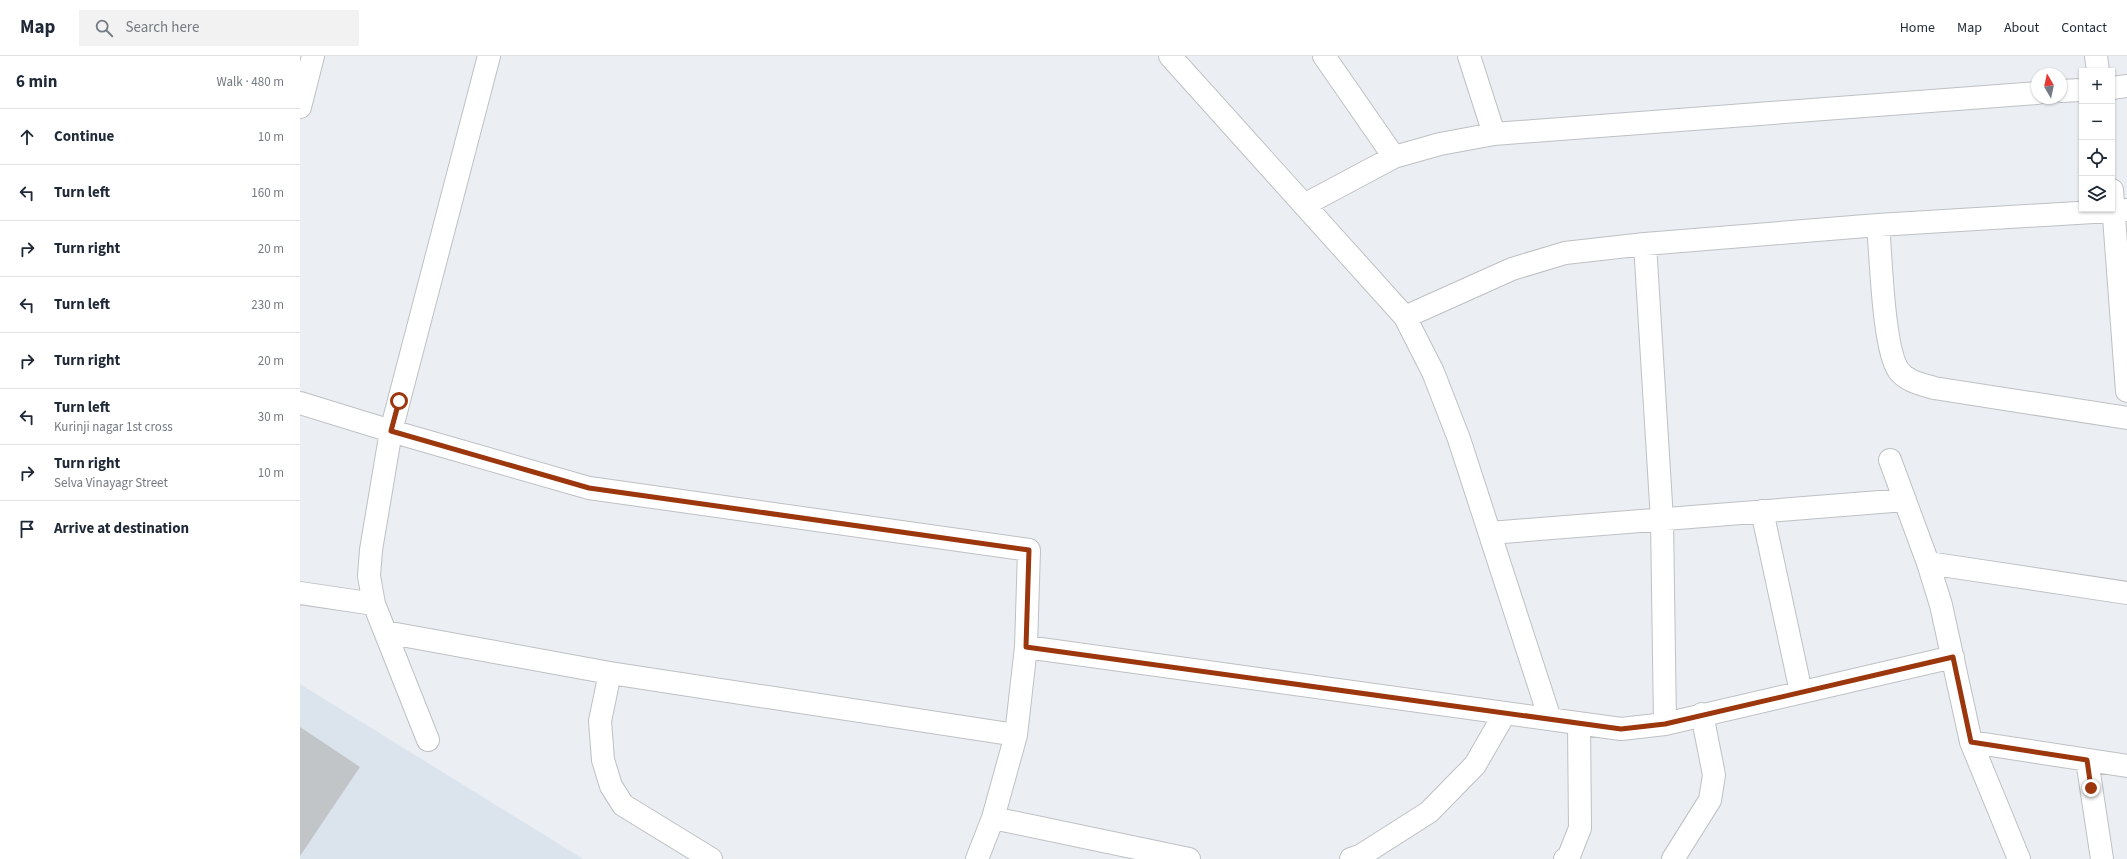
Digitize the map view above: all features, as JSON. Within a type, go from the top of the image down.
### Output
[{"type":"street","points":[[300,107],[313,56]]},
{"type":"street","points":[[428,740],[374,604],[369,576],[371,550],[391,431],[489,56]]},
{"type":"street","points":[[1170,56],[1404,317],[1434,372],[1459,439],[1550,720]]},
{"type":"street","points":[[1324,56],[1394,157]]},
{"type":"street","points":[[1469,56],[1494,134]]},
{"type":"street","points":[[2096,56],[2098,68]]},
{"type":"street","points":[[2115,88],[2127,86]]},
{"type":"street","points":[[2067,91],[2079,90]]},
{"type":"street","points":[[1304,206],[1394,157],[1440,144],[1494,134],[2031,93]]},
{"type":"street","points":[[1404,317],[1512,269],[1565,253],[1645,244],[2118,203],[2127,392]]},
{"type":"street","points":[[1878,225],[1887,330],[1892,354],[1899,370],[1912,382],[1934,388],[2127,418]]},
{"type":"street","points":[[1645,244],[1662,520],[1665,724]]},
{"type":"street","points":[[300,402],[391,431],[589,488],[1029,550],[1026,647],[1016,735],[993,818],[977,859]]},
{"type":"street","points":[[1890,460],[1928,563],[1953,657],[1971,742],[2019,859]]},
{"type":"street","points":[[1490,533],[1905,500]]},
{"type":"street","points":[[1762,511],[1801,692]]},
{"type":"street","points":[[1928,563],[2127,593]]},
{"type":"street","points":[[300,593],[374,604]]},
{"type":"street","points":[[385,632],[610,673],[1016,735]]},
{"type":"street","points":[[1026,647],[1621,729],[1665,724],[1702,714],[1953,657]]},
{"type":"street","points":[[610,673],[600,721],[603,760],[611,786],[623,805],[710,859]]},
{"type":"street","points":[[1351,859],[1360,856],[1430,812],[1474,765],[1506,713]]},
{"type":"street","points":[[1673,859],[1710,800],[1714,775],[1702,714]]},
{"type":"street","points":[[1568,858],[1580,828],[1579,723]]},
{"type":"street","points":[[1971,742],[2127,766]]},
{"type":"street","points":[[2087,760],[2102,859]]},
{"type":"street","points":[[993,818],[1189,859]]},
{"type":"shaded area","points":[[300,684],[583,859],[300,859]]},
{"type":"building","points":[[300,727],[360,767],[300,856]]},
{"type":"route","points":[[399,401],[391,431],[589,488],[1029,550],[1026,647],[1621,729],[1665,724],[1702,714],[1953,657],[1971,742],[2087,760],[2091,788]]}]
